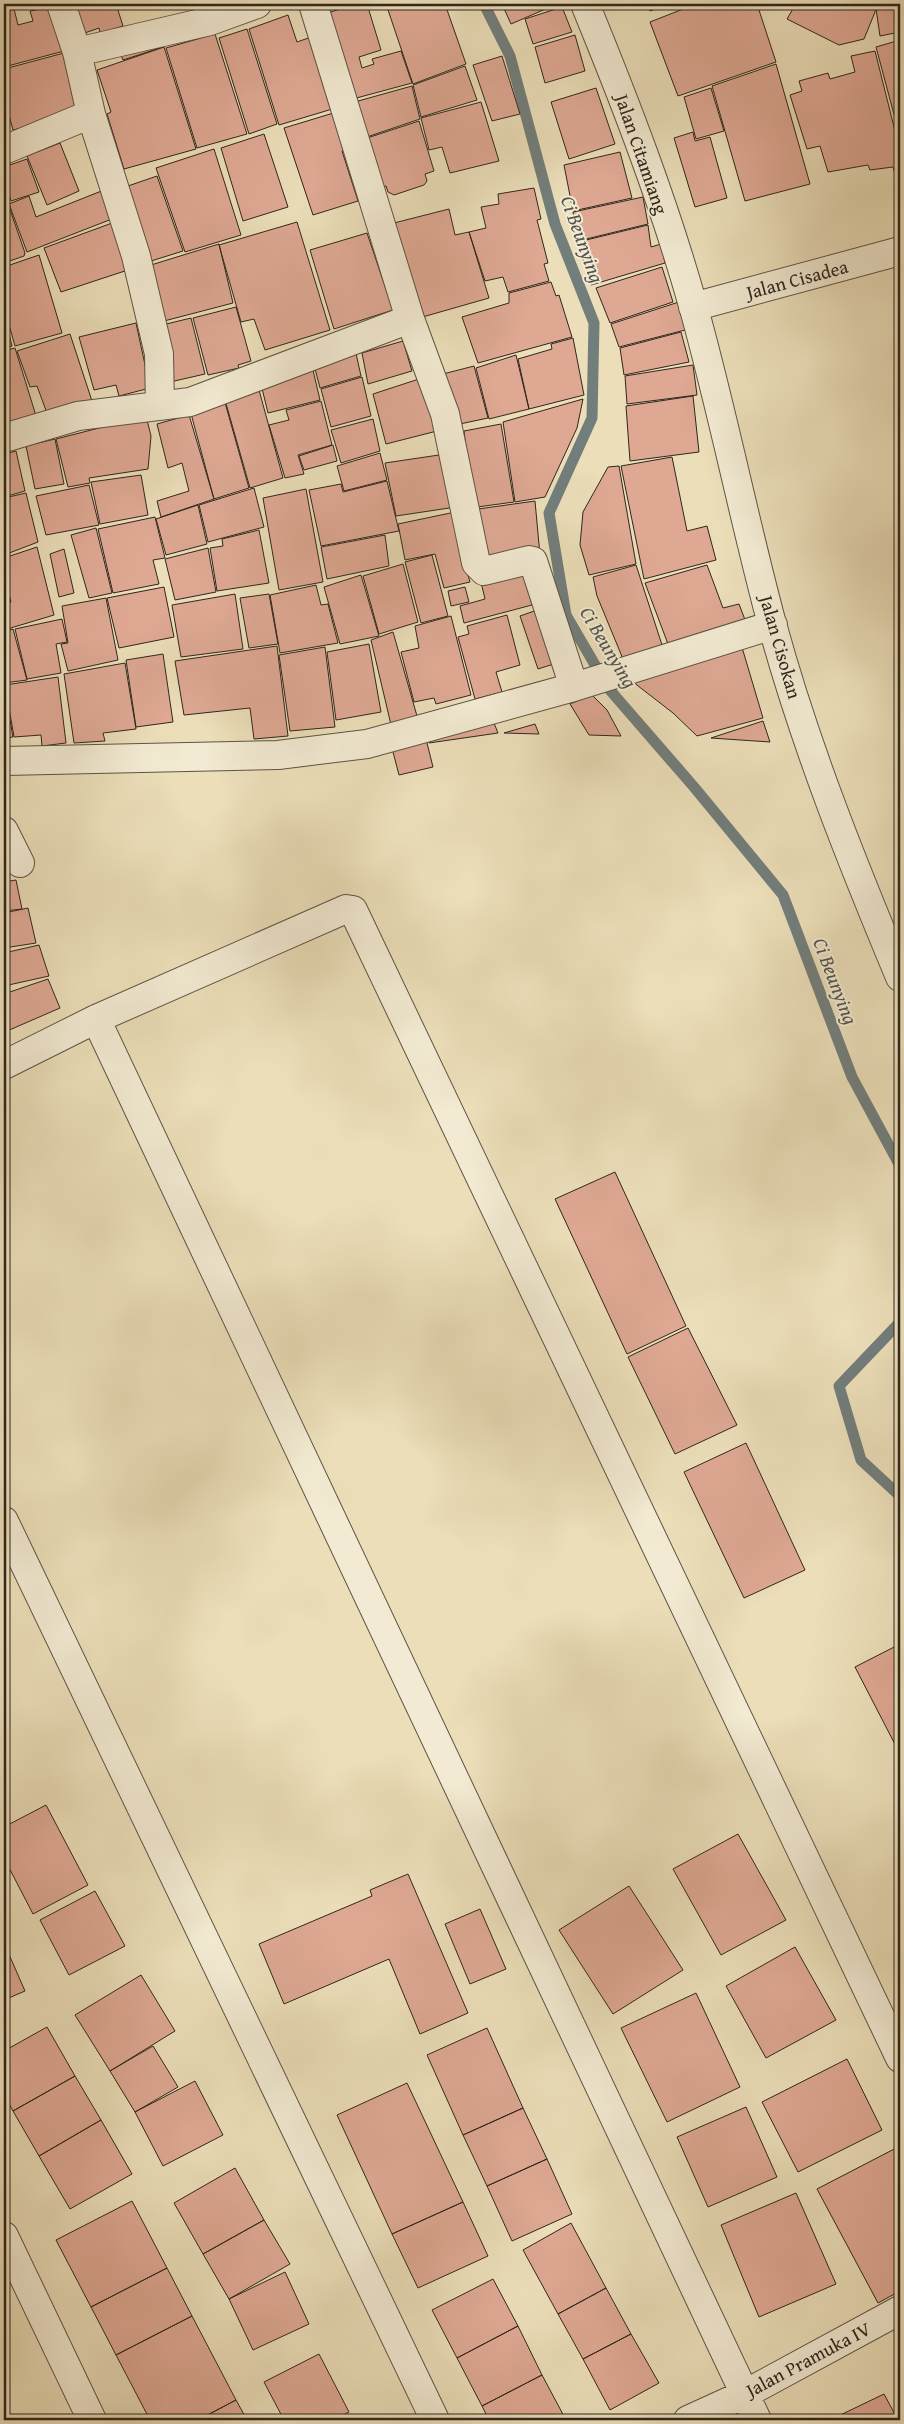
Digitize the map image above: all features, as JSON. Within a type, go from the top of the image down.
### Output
[{"type":"street","points":[[61,4],[77,52],[91,114],[136,256],[159,354],[160,406]]},
{"type":"street","points":[[77,52],[210,21],[257,4]]},
{"type":"street","points":[[313,4],[410,320],[445,414],[476,563],[484,571],[529,560],[533,561],[578,685]]},
{"type":"street","name":"Jalan Citamiang","points":[[585,4],[635,129],[693,307]]},
{"type":"street","points":[[4,150],[91,114]]},
{"type":"street","name":"Jalan Cisadea","points":[[693,307],[900,251]]},
{"type":"street","name":"Jalan Cisokan","points":[[693,307],[772,625],[817,764],[854,865],[900,977]]},
{"type":"street","points":[[4,438],[78,416],[190,402],[410,320]]},
{"type":"street","points":[[4,761],[278,755],[367,744],[657,662],[772,625]]},
{"type":"street","points":[[4,831],[20,863]]},
{"type":"street","points":[[4,1065],[96,1019],[346,909],[353,910],[900,2058]]},
{"type":"street","points":[[96,1019],[757,2420]]},
{"type":"street","points":[[4,1521],[435,2420]]},
{"type":"street","points":[[4,2236],[92,2420]]},
{"type":"street","name":"Jalan Pramuka IV","points":[[688,2420],[745,2394],[900,2310]]},
{"type":"building","points":[[70,4],[116,4],[123,26],[100,33],[99,28],[79,35]]},
{"type":"building","points":[[355,4],[367,4],[381,50],[359,57],[362,68],[374,64],[372,59],[401,51],[412,83],[349,100],[322,15]]},
{"type":"building","points":[[386,4],[445,4],[466,64],[413,84]]},
{"type":"building","points":[[502,4],[557,4],[511,24]]},
{"type":"building","points":[[647,4],[670,4],[650,11]]},
{"type":"building","points":[[696,4],[757,4],[776,62],[678,96],[650,22]]},
{"type":"building","points":[[789,4],[875,4],[875,12],[864,39],[839,45],[787,19],[794,7]]},
{"type":"building","points":[[900,4],[900,32],[880,36],[876,9]]},
{"type":"building","points":[[50,7],[64,51],[4,67],[4,12],[14,9],[18,25],[33,21],[30,11]]},
{"type":"building","points":[[562,7],[572,32],[533,44],[525,19]]},
{"type":"building","points":[[288,15],[297,42],[314,36],[339,107],[279,125],[249,29]]},
{"type":"building","points":[[247,29],[277,124],[249,134],[219,38]]},
{"type":"building","points":[[215,34],[247,134],[197,148],[166,48]]},
{"type":"building","points":[[575,35],[585,71],[545,83],[535,47]]},
{"type":"building","points":[[160,38],[163,47],[123,60],[119,51]]},
{"type":"building","points":[[900,40],[900,137],[876,47]]},
{"type":"building","points":[[164,47],[196,149],[124,169],[107,114],[111,112],[97,70]]},
{"type":"building","points":[[875,51],[900,151],[900,176],[896,177],[893,167],[870,170],[868,165],[828,172],[820,146],[807,149],[790,95],[802,91],[799,81],[828,73],[830,79],[855,72],[851,56]]},
{"type":"building","points":[[64,53],[85,114],[13,130],[4,97],[4,69]]},
{"type":"building","points":[[502,56],[520,114],[492,121],[473,65]]},
{"type":"building","points":[[776,64],[810,184],[745,201],[712,86]]},
{"type":"building","points":[[465,66],[477,100],[421,117],[413,85]]},
{"type":"building","points":[[412,86],[420,119],[361,139],[351,103]]},
{"type":"building","points":[[596,88],[615,144],[569,159],[551,102]]},
{"type":"building","points":[[711,88],[724,131],[696,139],[684,97]]},
{"type":"building","points":[[481,102],[499,161],[450,173],[442,147],[429,150],[421,118]]},
{"type":"building","points":[[340,111],[352,147],[342,151],[358,201],[313,215],[284,128]]},
{"type":"building","points":[[4,114],[10,134],[4,136]]},
{"type":"building","points":[[419,121],[434,171],[425,174],[427,181],[424,185],[394,195],[388,192],[386,186],[377,189],[361,140]]},
{"type":"building","points":[[693,132],[695,141],[710,137],[727,198],[695,207],[674,138]]},
{"type":"building","points":[[264,134],[288,207],[243,221],[221,148]]},
{"type":"building","points":[[60,143],[79,191],[47,205],[27,156]]},
{"type":"building","points":[[214,149],[241,235],[185,252],[156,168]]},
{"type":"building","points":[[620,152],[632,198],[573,211],[564,165]]},
{"type":"building","points":[[27,159],[39,192],[11,201],[4,180],[4,167]]},
{"type":"building","points":[[157,176],[183,251],[151,261],[128,186]]},
{"type":"building","points":[[109,188],[117,217],[27,252],[9,204],[29,196],[36,217]]},
{"type":"building","points":[[534,188],[541,219],[537,220],[548,263],[544,264],[549,281],[508,292],[503,277],[485,281],[469,232],[486,228],[481,207],[499,204],[498,194]]},
{"type":"building","points":[[4,192],[25,253],[24,256],[4,263]]},
{"type":"building","points":[[643,197],[648,224],[578,241],[573,212]]},
{"type":"building","points":[[449,209],[455,235],[469,232],[489,298],[419,318],[406,278],[411,276],[394,223]]},
{"type":"building","points":[[123,219],[137,267],[61,292],[44,248]]},
{"type":"building","points":[[297,222],[330,330],[265,350],[254,319],[241,322],[219,245]]},
{"type":"building","points":[[648,225],[651,247],[661,244],[665,263],[591,285],[578,242]]},
{"type":"building","points":[[367,233],[393,310],[334,329],[310,250]]},
{"type":"building","points":[[219,244],[233,303],[164,321],[151,265]]},
{"type":"building","points":[[39,255],[62,333],[15,346],[4,307],[4,267]]},
{"type":"building","points":[[662,267],[673,302],[610,323],[596,288]]},
{"type":"building","points":[[551,282],[556,296],[559,295],[572,337],[478,363],[462,317],[509,303],[509,293]]},
{"type":"building","points":[[682,301],[689,329],[619,347],[611,324]]},
{"type":"building","points":[[236,307],[251,361],[238,365],[239,368],[208,375],[193,318]]},
{"type":"building","points":[[4,315],[12,346],[4,349]]},
{"type":"building","points":[[191,318],[205,374],[170,382],[158,326]]},
{"type":"building","points":[[136,323],[150,388],[119,396],[116,385],[94,390],[79,337]]},
{"type":"building","points":[[681,332],[689,362],[624,375],[620,348]]},
{"type":"building","points":[[70,334],[92,401],[48,416],[37,386],[30,387],[17,351]]},
{"type":"building","points":[[573,338],[584,395],[529,409],[518,359],[552,349],[551,344]]},
{"type":"building","points":[[403,341],[412,371],[368,384],[362,353]]},
{"type":"building","points":[[15,348],[37,419],[17,425],[15,420],[4,424],[4,351]]},
{"type":"building","points":[[355,349],[361,376],[320,388],[313,361]]},
{"type":"building","points":[[516,355],[529,409],[489,419],[476,368]]},
{"type":"building","points":[[693,365],[697,395],[627,404],[625,376]]},
{"type":"building","points":[[312,366],[320,400],[268,413],[260,380]]},
{"type":"building","points":[[474,366],[488,418],[455,425],[443,374]]},
{"type":"building","points":[[362,377],[371,416],[331,427],[321,389]]},
{"type":"building","points":[[422,378],[437,431],[386,444],[373,394]]},
{"type":"building","points":[[259,390],[283,478],[250,488],[225,400]]},
{"type":"building","points":[[693,396],[699,452],[630,461],[626,406]]},
{"type":"building","points":[[224,399],[249,488],[214,499],[190,410]]},
{"type":"building","points":[[583,399],[577,428],[545,497],[515,502],[503,422]]},
{"type":"building","points":[[321,401],[332,445],[298,455],[304,474],[285,478],[269,425],[289,420],[286,410]]},
{"type":"building","points":[[189,415],[214,499],[161,517],[157,501],[189,491],[182,463],[168,468],[157,424]]},
{"type":"building","points":[[146,416],[151,436],[148,469],[89,478],[90,483],[68,487],[56,439]]},
{"type":"building","points":[[373,419],[380,451],[341,463],[331,430]]},
{"type":"building","points":[[501,424],[514,502],[470,508],[469,472],[464,431]]},
{"type":"building","points":[[55,439],[64,484],[35,489],[26,446]]},
{"type":"building","points":[[333,445],[337,461],[304,470],[299,456]]},
{"type":"building","points":[[16,451],[25,491],[4,497],[4,454]]},
{"type":"building","points":[[380,453],[387,480],[344,491],[337,466]]},
{"type":"building","points":[[439,455],[440,460],[447,460],[456,507],[396,516],[385,463]]},
{"type":"building","points":[[672,457],[687,531],[707,526],[716,560],[644,579],[621,466]]},
{"type":"building","points":[[619,466],[636,564],[589,575],[580,545],[583,512],[608,467]]},
{"type":"building","points":[[141,475],[148,515],[100,524],[91,482]]},
{"type":"building","points":[[387,481],[399,531],[321,546],[309,490],[341,484],[343,492]]},
{"type":"building","points":[[89,485],[99,525],[46,535],[36,496]]},
{"type":"building","points":[[254,488],[264,527],[208,542],[199,505]]},
{"type":"building","points":[[306,489],[323,582],[279,590],[263,498]]},
{"type":"building","points":[[26,493],[38,542],[4,555],[4,498]]},
{"type":"building","points":[[535,501],[540,555],[485,565],[471,510]]},
{"type":"building","points":[[198,505],[207,544],[166,555],[156,519]]},
{"type":"building","points":[[460,511],[463,558],[470,582],[444,588],[435,554],[405,560],[398,524]]},
{"type":"building","points":[[155,517],[165,558],[153,560],[159,584],[113,593],[98,529]]},
{"type":"building","points":[[96,528],[112,593],[89,598],[71,535]]},
{"type":"building","points":[[259,530],[269,583],[217,591],[210,548],[223,546],[222,539]]},
{"type":"building","points":[[385,535],[389,566],[327,579],[321,547]]},
{"type":"building","points":[[37,547],[54,615],[4,630],[4,604],[11,602],[4,577],[4,558]]},
{"type":"building","points":[[208,548],[216,592],[175,600],[165,559]]},
{"type":"building","points":[[64,549],[74,593],[59,597],[50,554]]},
{"type":"building","points":[[432,555],[448,616],[421,623],[405,562]]},
{"type":"building","points":[[403,564],[418,622],[379,634],[363,576]]},
{"type":"building","points":[[636,565],[663,648],[623,659],[597,596],[593,577]]},
{"type":"building","points":[[707,565],[723,608],[739,604],[747,625],[671,652],[645,583]]},
{"type":"building","points":[[522,567],[532,605],[464,623],[460,606],[485,599],[480,578]]},
{"type":"building","points":[[361,575],[379,636],[340,644],[324,587]]},
{"type":"building","points":[[4,581],[9,601],[4,603]]},
{"type":"building","points":[[316,585],[321,605],[328,604],[338,643],[280,653],[270,595]]},
{"type":"building","points":[[164,587],[174,637],[119,648],[107,598]]},
{"type":"building","points":[[465,587],[469,602],[451,606],[448,591]]},
{"type":"building","points":[[235,594],[243,649],[181,657],[172,605]]},
{"type":"building","points":[[269,594],[278,644],[249,648],[240,598]]},
{"type":"building","points":[[106,598],[118,660],[68,671],[61,644],[68,643],[62,606]]},
{"type":"building","points":[[543,608],[560,662],[538,669],[520,616]]},
{"type":"building","points":[[507,615],[520,665],[496,672],[502,692],[475,699],[458,637],[469,634],[467,626]]},
{"type":"building","points":[[451,616],[471,695],[436,704],[434,698],[414,702],[401,652],[419,648],[415,626]]},
{"type":"building","points":[[62,619],[67,642],[56,644],[61,673],[27,679],[15,629]]},
{"type":"building","points":[[13,629],[27,680],[4,683],[4,632]]},
{"type":"building","points":[[393,632],[419,723],[392,729],[371,640]]},
{"type":"building","points":[[369,644],[381,712],[336,720],[327,652]]},
{"type":"building","points":[[741,644],[763,718],[697,736],[673,713],[633,682]]},
{"type":"building","points":[[277,646],[288,736],[254,739],[250,708],[184,715],[175,661]]},
{"type":"building","points":[[325,647],[335,727],[290,731],[279,655]]},
{"type":"building","points":[[163,654],[173,722],[136,727],[126,660]]},
{"type":"building","points":[[125,663],[136,729],[103,733],[105,741],[74,743],[64,674]]},
{"type":"building","points":[[58,677],[66,743],[42,746],[41,735],[14,737],[5,685]]},
{"type":"building","points":[[4,686],[13,737],[4,738]]},
{"type":"building","points":[[592,695],[607,710],[621,736],[589,735],[570,704]]},
{"type":"building","points":[[763,721],[770,742],[711,738]]},
{"type":"building","points":[[494,723],[498,733],[429,743],[428,739]]},
{"type":"building","points":[[535,724],[539,734],[504,733]]},
{"type":"building","points":[[426,739],[433,767],[399,775],[392,748]]},
{"type":"building","points":[[16,880],[22,909],[4,911],[4,882]]},
{"type":"building","points":[[28,908],[36,943],[4,948],[4,913]]},
{"type":"building","points":[[39,945],[49,976],[4,986],[4,953]]},
{"type":"building","points":[[48,979],[60,1008],[7,1031],[10,1039],[4,1042],[4,994]]},
{"type":"building","points":[[615,1172],[686,1326],[627,1354],[555,1199]]},
{"type":"building","points":[[688,1328],[737,1425],[675,1454],[628,1357]]},
{"type":"building","points":[[746,1443],[805,1570],[744,1598],[684,1472]]},
{"type":"building","points":[[900,1644],[900,1754],[855,1667]]},
{"type":"building","points":[[46,1805],[88,1885],[33,1914],[4,1858],[4,1827]]},
{"type":"building","points":[[738,1834],[786,1920],[721,1955],[673,1869]]},
{"type":"building","points":[[408,1874],[468,2013],[420,2034],[389,1959],[284,2004],[259,1944],[372,1896],[370,1890]]},
{"type":"building","points":[[629,1886],[683,1970],[613,2014],[559,1930]]},
{"type":"building","points":[[95,1891],[125,1946],[69,1975],[40,1920]]},
{"type":"building","points":[[480,1909],[506,1969],[470,1984],[445,1924]]},
{"type":"building","points":[[4,1943],[25,1991],[4,2000]]},
{"type":"building","points":[[795,1947],[836,2020],[766,2058],[726,1986]]},
{"type":"building","points":[[141,1975],[175,2031],[110,2071],[75,2015]]},
{"type":"building","points":[[696,1993],[740,2087],[667,2122],[621,2028]]},
{"type":"building","points":[[47,2027],[75,2076],[13,2111],[4,2095],[4,2051]]},
{"type":"building","points":[[487,2028],[523,2108],[463,2135],[427,2055]]},
{"type":"building","points":[[153,2046],[178,2087],[135,2112],[110,2071]]},
{"type":"building","points":[[847,2059],[882,2130],[798,2172],[762,2102]]},
{"type":"building","points":[[75,2076],[101,2120],[39,2156],[13,2111]]},
{"type":"building","points":[[195,2081],[223,2135],[163,2166],[135,2112]]},
{"type":"building","points":[[407,2083],[463,2202],[392,2234],[337,2115]]},
{"type":"building","points":[[746,2107],[777,2177],[708,2207],[677,2137]]},
{"type":"building","points":[[523,2108],[547,2159],[487,2186],[463,2135]]},
{"type":"building","points":[[101,2120],[132,2174],[70,2209],[39,2156]]},
{"type":"building","points":[[900,2146],[900,2291],[878,2303],[817,2189]]},
{"type":"building","points":[[547,2159],[572,2214],[512,2241],[487,2186]]},
{"type":"building","points":[[235,2168],[264,2220],[203,2254],[174,2203]]},
{"type":"building","points":[[796,2193],[836,2284],[759,2317],[721,2225]]},
{"type":"building","points":[[132,2201],[167,2268],[91,2307],[56,2240]]},
{"type":"building","points":[[463,2202],[488,2256],[418,2288],[392,2234]]},
{"type":"building","points":[[264,2220],[290,2264],[229,2299],[203,2254]]},
{"type":"building","points":[[571,2223],[606,2288],[558,2314],[523,2250]]},
{"type":"building","points":[[167,2268],[192,2316],[116,2355],[91,2307]]},
{"type":"building","points":[[285,2272],[309,2324],[253,2350],[229,2299]]},
{"type":"building","points":[[493,2279],[518,2326],[457,2358],[432,2310]]},
{"type":"building","points":[[606,2288],[631,2334],[583,2359],[558,2314]]},
{"type":"building","points":[[192,2316],[236,2400],[198,2420],[150,2420],[116,2355]]},
{"type":"building","points":[[518,2326],[542,2375],[482,2406],[457,2358]]},
{"type":"building","points":[[631,2334],[659,2383],[610,2410],[583,2359]]},
{"type":"building","points":[[319,2354],[349,2412],[333,2420],[284,2420],[264,2382]]},
{"type":"building","points":[[542,2375],[566,2420],[489,2420],[482,2406]]},
{"type":"building","points":[[884,2394],[898,2420],[830,2420]]},
{"type":"building","points":[[236,2400],[247,2420],[198,2420]]},
{"type":"waterway","name":"Ci Beunying","points":[[484,4],[510,56],[555,224],[594,323],[592,418],[549,513],[566,615],[609,689],[694,787],[783,895],[852,1077],[900,1166]]},
{"type":"waterway","name":"Ci Beunying","points":[[900,1322],[839,1386],[861,1460],[900,1496]]}]
